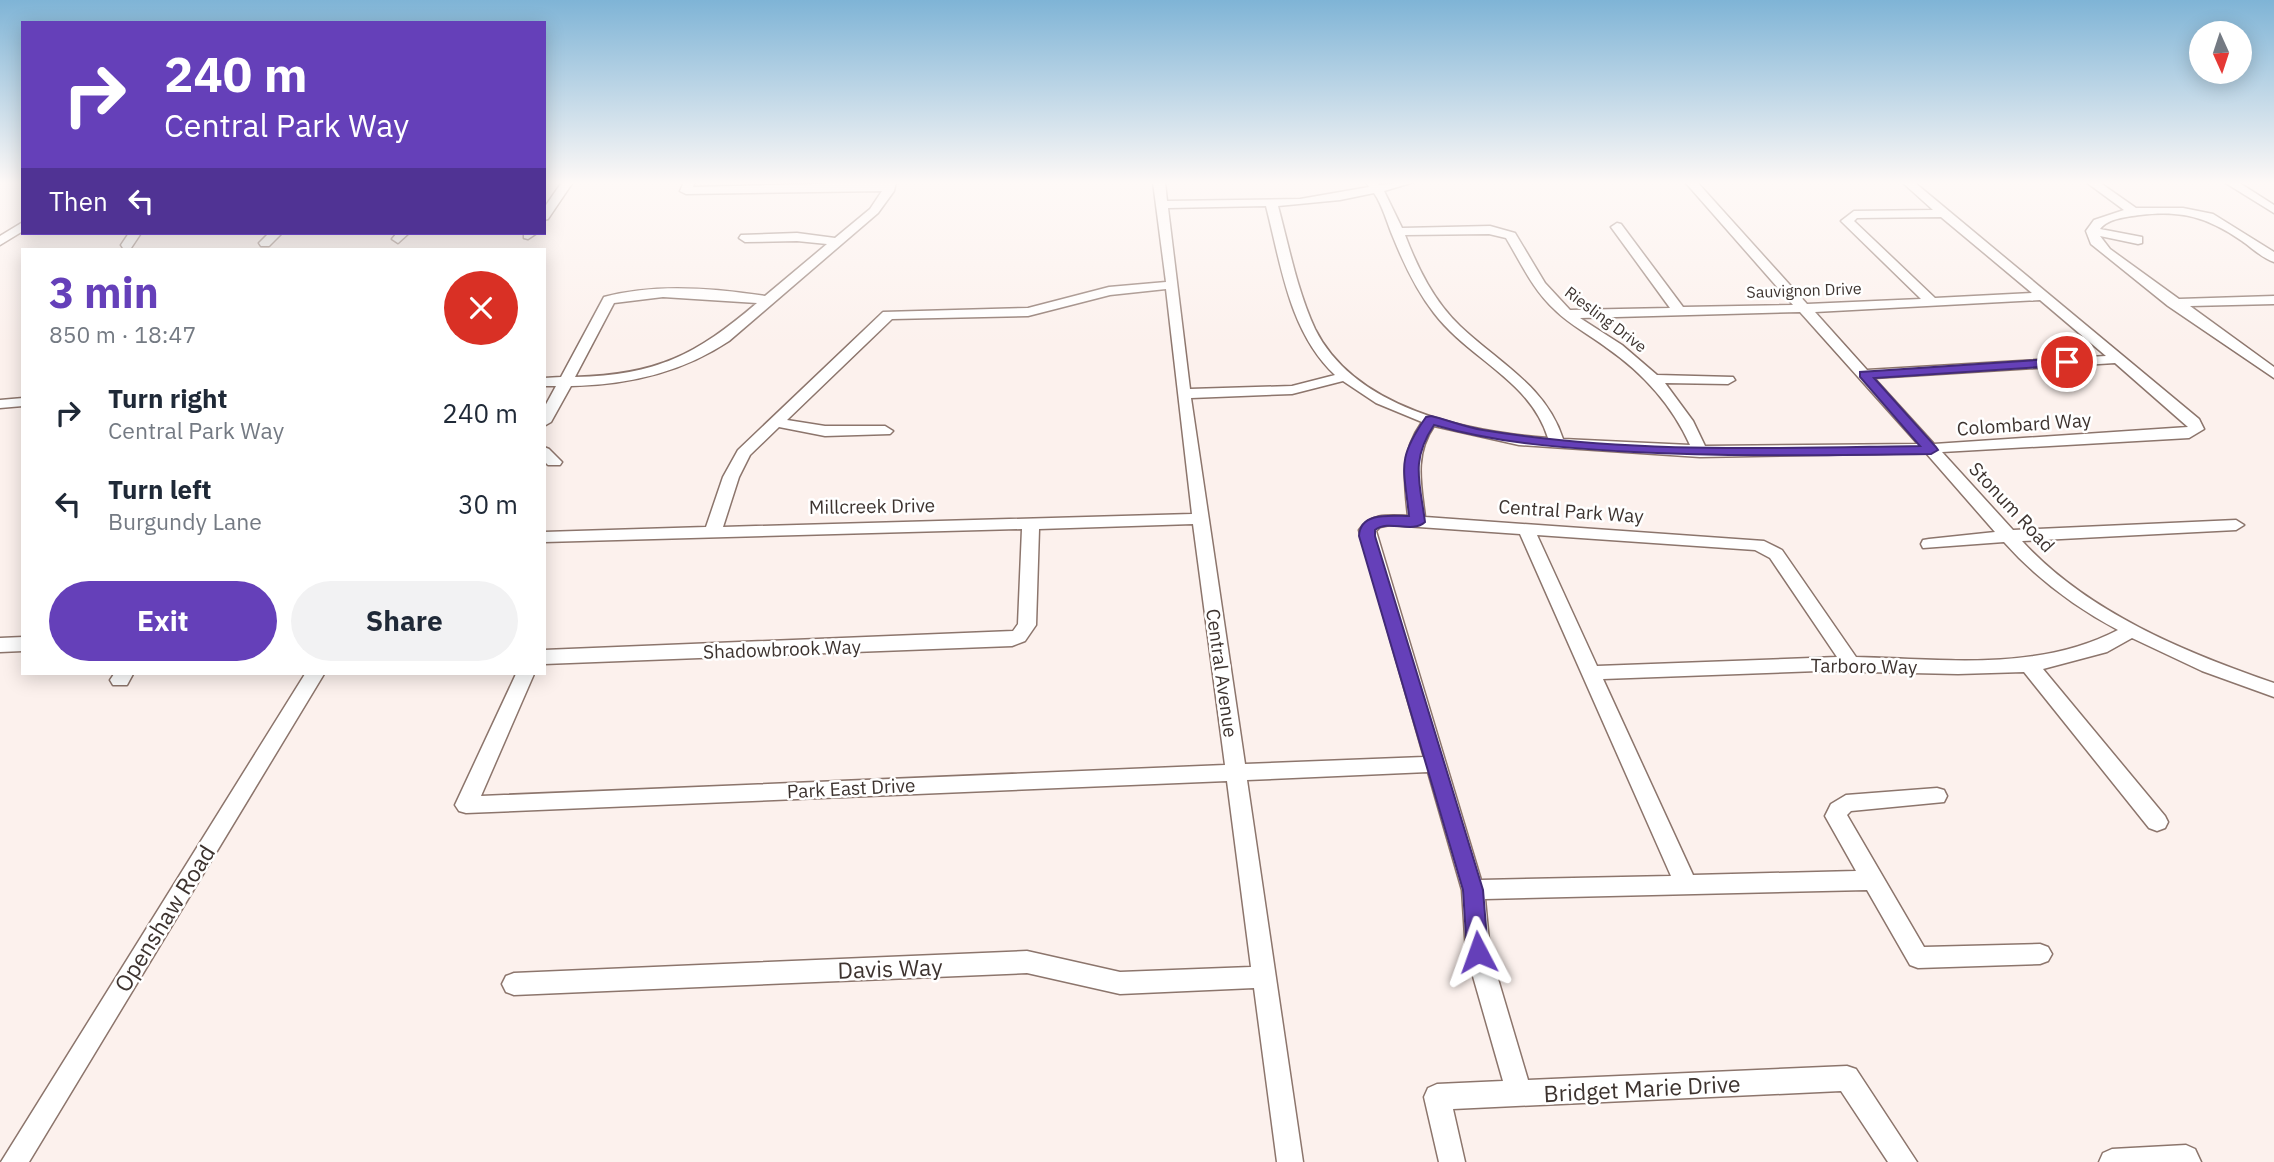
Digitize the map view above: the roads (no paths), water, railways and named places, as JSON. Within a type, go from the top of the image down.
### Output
[{"type":"street","points":[[127,245],[133,236]]},
{"type":"street","points":[[265,243],[272,236]]},
{"type":"street","points":[[546,382],[632,376],[686,360],[724,338],[845,236]]},
{"type":"street","name":"Central Avenue","points":[[1166,236],[1200,519],[1290,1162]]},
{"type":"street","name":"Colombard Way","points":[[1281,236],[1311,336],[1320,350],[1346,376],[1383,399],[1431,420],[1479,433],[1557,444],[1700,452],[1931,450],[2189,433],[2196,429],[2193,422],[2118,359]]},
{"type":"street","points":[[1400,236],[1439,312],[1467,341],[1530,391],[1549,418],[1557,444]]},
{"type":"street","name":"Riesling Drive","points":[[1509,236],[1544,290],[1566,314],[1618,349],[1654,379],[1682,414],[1700,452]]},
{"type":"street","points":[[1623,236],[1679,311]]},
{"type":"street","name":"Stonum Road","points":[[1739,236],[2007,536],[2052,579],[2131,631],[2198,663],[2274,690]]},
{"type":"street","points":[[1863,236],[1932,302]]},
{"type":"street","points":[[1972,236],[2118,359]]},
{"type":"street","points":[[2094,236],[2106,252],[2274,374]]},
{"type":"street","points":[[2119,236],[2138,240]]},
{"type":"street","points":[[2241,236],[2274,258]]},
{"type":"street","points":[[745,238],[797,237],[837,243]]},
{"type":"street","points":[[713,531],[743,453],[888,315],[1028,312],[1109,291],[1173,285]]},
{"type":"street","points":[[546,419],[568,382],[605,306],[612,298],[716,295],[769,301]]},
{"type":"street","name":"Sauvignon Drive","points":[[1566,314],[1803,308],[2043,296]]},
{"type":"street","points":[[2173,303],[2274,300]]},
{"type":"street","points":[[1864,374],[2118,359]]},
{"type":"street","points":[[1184,394],[1292,390],[1346,376]]},
{"type":"street","points":[[1654,379],[1728,380]]},
{"type":"street","points":[[0,404],[21,402]]},
{"type":"street","points":[[1417,522],[1410,461],[1416,441],[1431,420]]},
{"type":"street","points":[[774,422],[825,431],[885,431]]},
{"type":"street","name":"Millcreek Drive","points":[[546,537],[1200,519]]},
{"type":"street","name":"Central Park Way","points":[[1436,764],[1367,536],[1367,530],[1372,524],[1390,520],[1750,544],[1768,549],[1776,554],[1851,664]]},
{"type":"street","name":"Shadowbrook Way","points":[[546,657],[1003,642],[1019,636],[1027,625],[1031,523]]},
{"type":"street","points":[[1929,544],[2007,536],[2236,525]]},
{"type":"street","points":[[1526,529],[1686,884]]},
{"type":"street","name":"Tarboro Way","points":[[1591,673],[1851,664],[1940,668],[2028,664],[2088,653],[2115,642],[2131,631]]},
{"type":"street","points":[[0,645],[21,644]]},
{"type":"street","points":[[2028,664],[2157,822]]},
{"type":"street","name":"Openshaw Road","points":[[14,1162],[314,675]]},
{"type":"street","name":"Park East Drive","points":[[526,675],[466,805],[1436,764]]},
{"type":"street","points":[[1436,764],[1473,890],[1478,952],[1520,1093]]},
{"type":"street","points":[[1937,796],[1846,803],[1838,810],[1836,817],[1918,958],[2040,954]]},
{"type":"street","points":[[1473,890],[1871,880]]},
{"type":"street","name":"Davis Way","points":[[514,984],[1027,962],[1120,983],[1264,977]]},
{"type":"street","name":"Bridget Marie Drive","points":[[1452,1162],[1437,1097],[1847,1078],[1904,1162]]},
{"type":"street","points":[[2112,1162],[2187,1160]]}]
